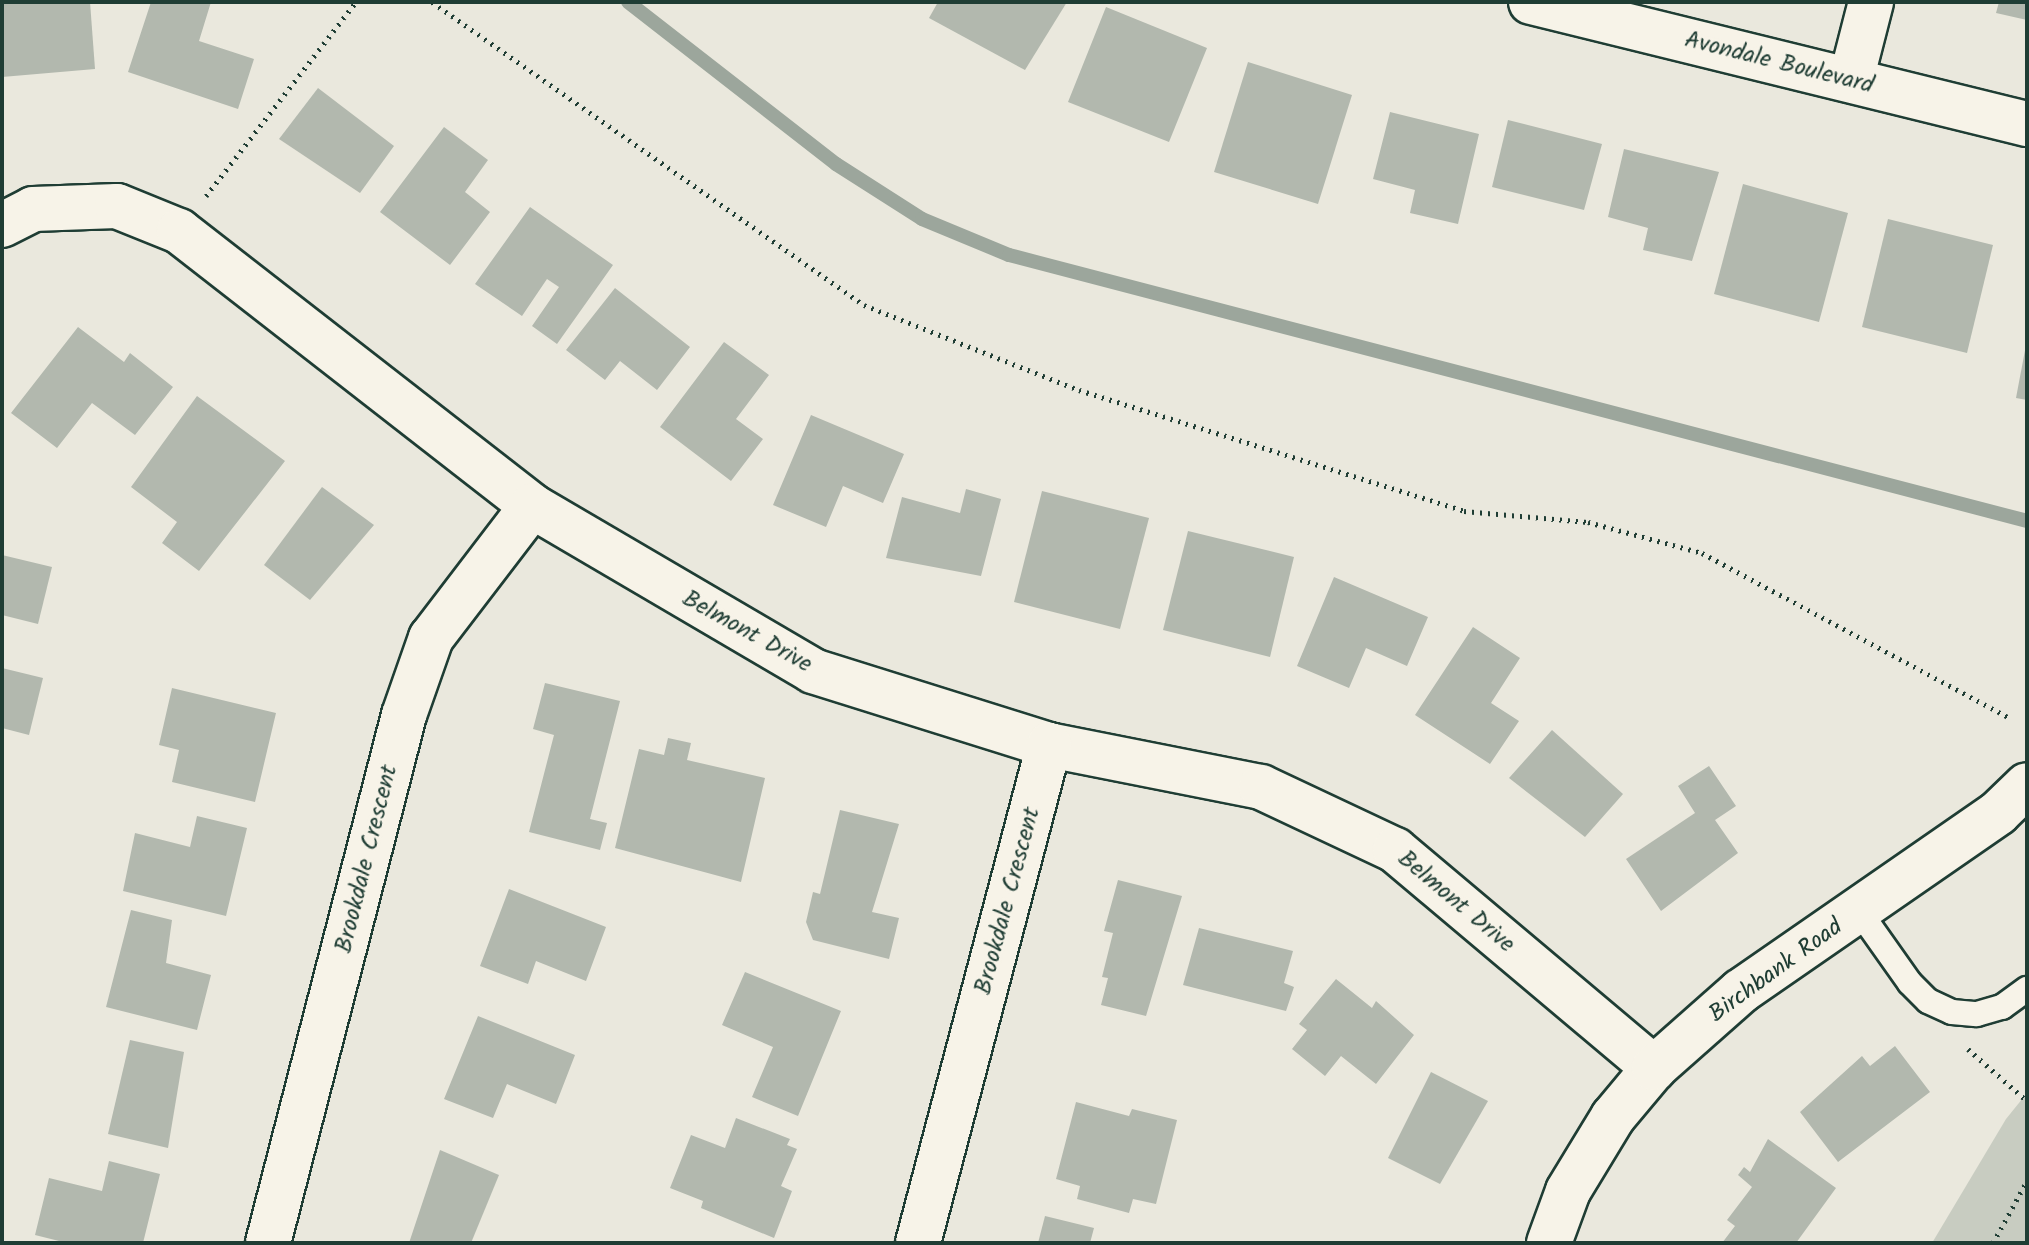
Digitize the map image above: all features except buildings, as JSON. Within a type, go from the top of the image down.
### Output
[{"type":"street","name":"Avondale Boulevard","points":[[1531,2],[2027,124]]},
{"type":"street","points":[[1851,80],[1871,2]]},
{"type":"street","name":"Belmont Drive","points":[[2,225],[33,209],[117,206],[179,231],[532,506],[813,671],[1049,745],[1261,787],[1395,850],[1654,1068]]},
{"type":"street","name":"Brookdale Crescent","points":[[268,1243],[404,715],[426,651],[532,506]]},
{"type":"street","name":"Brookdale Crescent","points":[[918,1243],[1049,745]]},
{"type":"street","name":"Birchbank Road","points":[[1549,1243],[1568,1191],[1613,1117],[1654,1068],[1741,991],[1998,813],[2027,785]]},
{"type":"lane","points":[[1859,911],[1910,983],[1928,1001],[1952,1012],[1977,1014],[2002,1007],[2027,989]]},
{"type":"path","points":[[179,231],[356,2]]},
{"type":"path","points":[[432,2],[864,305],[1079,390],[1464,511],[1588,522],[1702,553],[2010,718]]},
{"type":"path","points":[[1952,1012],[1970,1052],[2027,1101]]},
{"type":"path","points":[[1993,1243],[2027,1181]]},
{"type":"shaded area","points":[[2027,1093],[2027,1243],[1932,1243],[2006,1119]]},
{"type":"waterway","points":[[628,2],[836,164],[922,219],[1009,255],[2027,521]]}]
